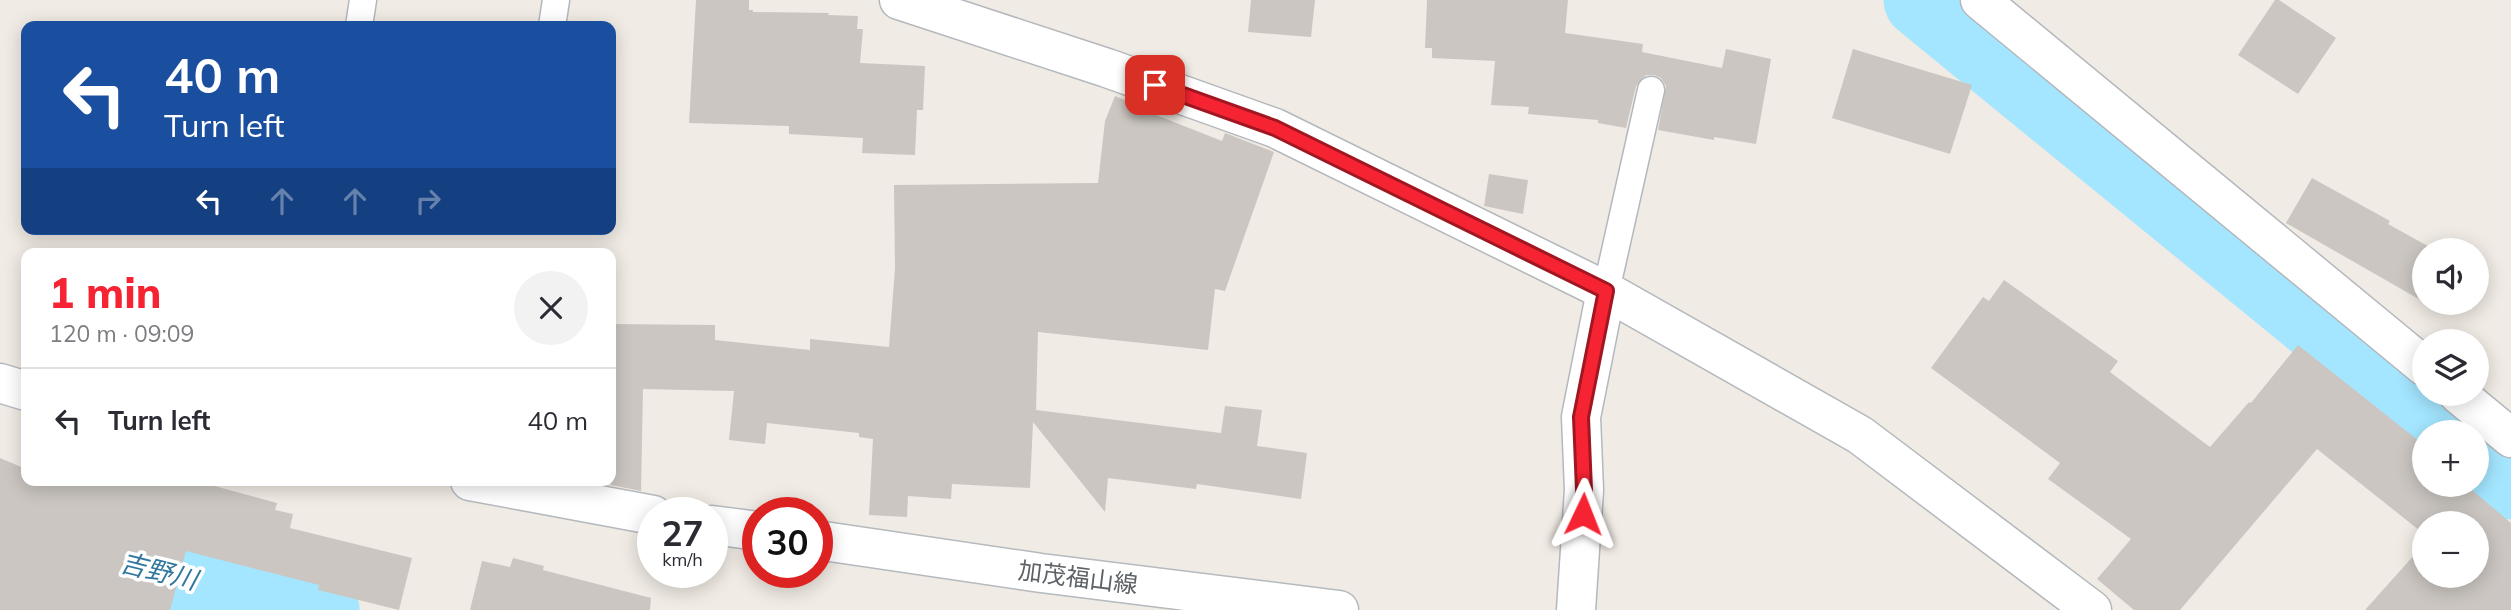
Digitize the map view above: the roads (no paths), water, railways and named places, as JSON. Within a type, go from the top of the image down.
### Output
[{"type":"street","points":[[899,0],[1107,68],[1275,128],[1606,291],[1860,435],[2092,610]]},
{"type":"street","points":[[1980,0],[2412,356]]},
{"type":"street","points":[[1576,610],[1584,490],[1581,417],[1606,291]]},
{"type":"street","points":[[0,383],[21,389]]},
{"type":"street","points":[[2472,406],[2511,438]]},
{"type":"street","points":[[497,486],[637,512]]},
{"type":"street","name":"加茂福山線","points":[[833,542],[1028,571],[1339,610]]},
{"type":"lane","points":[[360,21],[363,0]]},
{"type":"lane","points":[[553,21],[556,0]]},
{"type":"lane","points":[[1606,291],[1651,90]]},
{"type":"waterway","points":[[1922,0],[2436,420]]},
{"type":"waterway","points":[[2489,463],[2511,481]]},
{"type":"waterway","name":"吉野川","points":[[0,526],[77,551],[321,610]]}]
